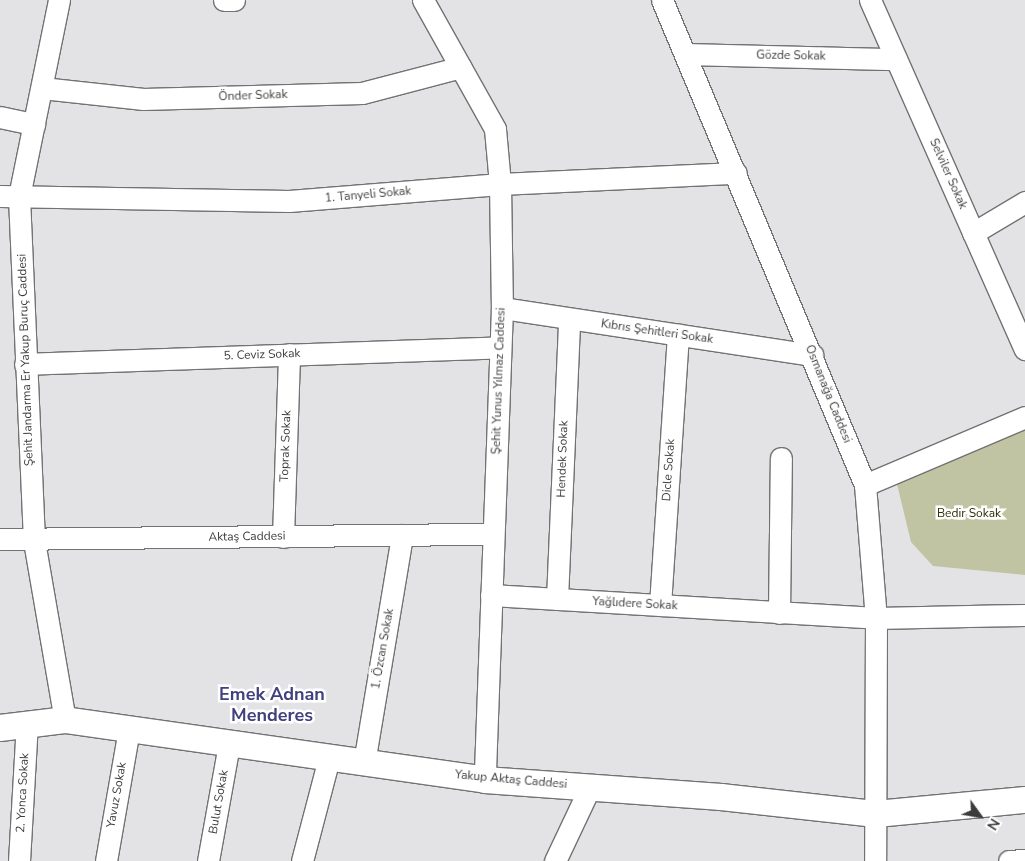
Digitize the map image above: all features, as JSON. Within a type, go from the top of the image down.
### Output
[{"type":"main road","name":"Yakup Aktaş Caddesi","points":[[0,728],[65,720],[485,780],[720,797],[876,814],[1025,800]]},
{"type":"street","name":"Şehit Jandarma Er Yakup Buruç Caddesi","points":[[59,0],[34,124],[10,197],[25,364],[34,541],[65,720]]},
{"type":"street","points":[[224,0],[234,0]]},
{"type":"street","name":"Şehit Yunus Yılmaz Caddesi","points":[[424,0],[495,129],[500,184],[502,308],[485,780]]},
{"type":"street","name":"Osmanağa Caddesi","points":[[662,0],[865,485],[876,618],[876,861]]},
{"type":"street","name":"Selviler Sokak","points":[[870,0],[1025,349]]},
{"type":"street","name":"Gözde Sokak","points":[[686,54],[896,59]]},
{"type":"street","name":"Önder Sokak","points":[[42,88],[143,99],[362,93],[461,67]]},
{"type":"street","points":[[0,118],[34,124]]},
{"type":"street","name":"1. Tanyeli Sokak","points":[[10,197],[289,202],[500,184],[736,173]]},
{"type":"street","points":[[973,233],[1025,202]]},
{"type":"street","name":"Kıbrıs Şehitleri Sokak","points":[[502,308],[812,355]]},
{"type":"street","name":"Hendek Sokak","points":[[557,599],[569,319]]},
{"type":"street","name":"Dicle Sokak","points":[[660,605],[678,335]]},
{"type":"street","name":"5. Ceviz Sokak","points":[[25,364],[500,347]]},
{"type":"street","name":"Toprak Sokak","points":[[283,537],[289,354]]},
{"type":"street","points":[[865,485],[1025,417]]},
{"type":"street","points":[[778,612],[782,458]]},
{"type":"street","name":"Aktaş Caddesi","points":[[0,539],[34,541],[493,534]]},
{"type":"street","name":"1. Özcan Sokak","points":[[364,763],[402,535]]},
{"type":"street","name":"Yağlıdere Sokak","points":[[491,595],[876,618],[1025,615]]},
{"type":"street","name":"2. Yonca Sokak","points":[[19,861],[26,724]]},
{"type":"street","name":"Yavuz Sokak","points":[[106,861],[129,729]]},
{"type":"street","name":"Bulut Sokak","points":[[208,861],[229,744]]},
{"type":"street","points":[[302,861],[329,758]]},
{"type":"street","points":[[555,861],[590,787]]},
{"type":"street","points":[[1009,861],[1025,860]]},
{"type":"green space","name":"Bedir Sokak","points":[[1025,426],[1025,575],[933,566],[911,542],[897,484]]},
{"type":"district","name":"Emek Adnan Menderes","points":[[272,705]]}]
